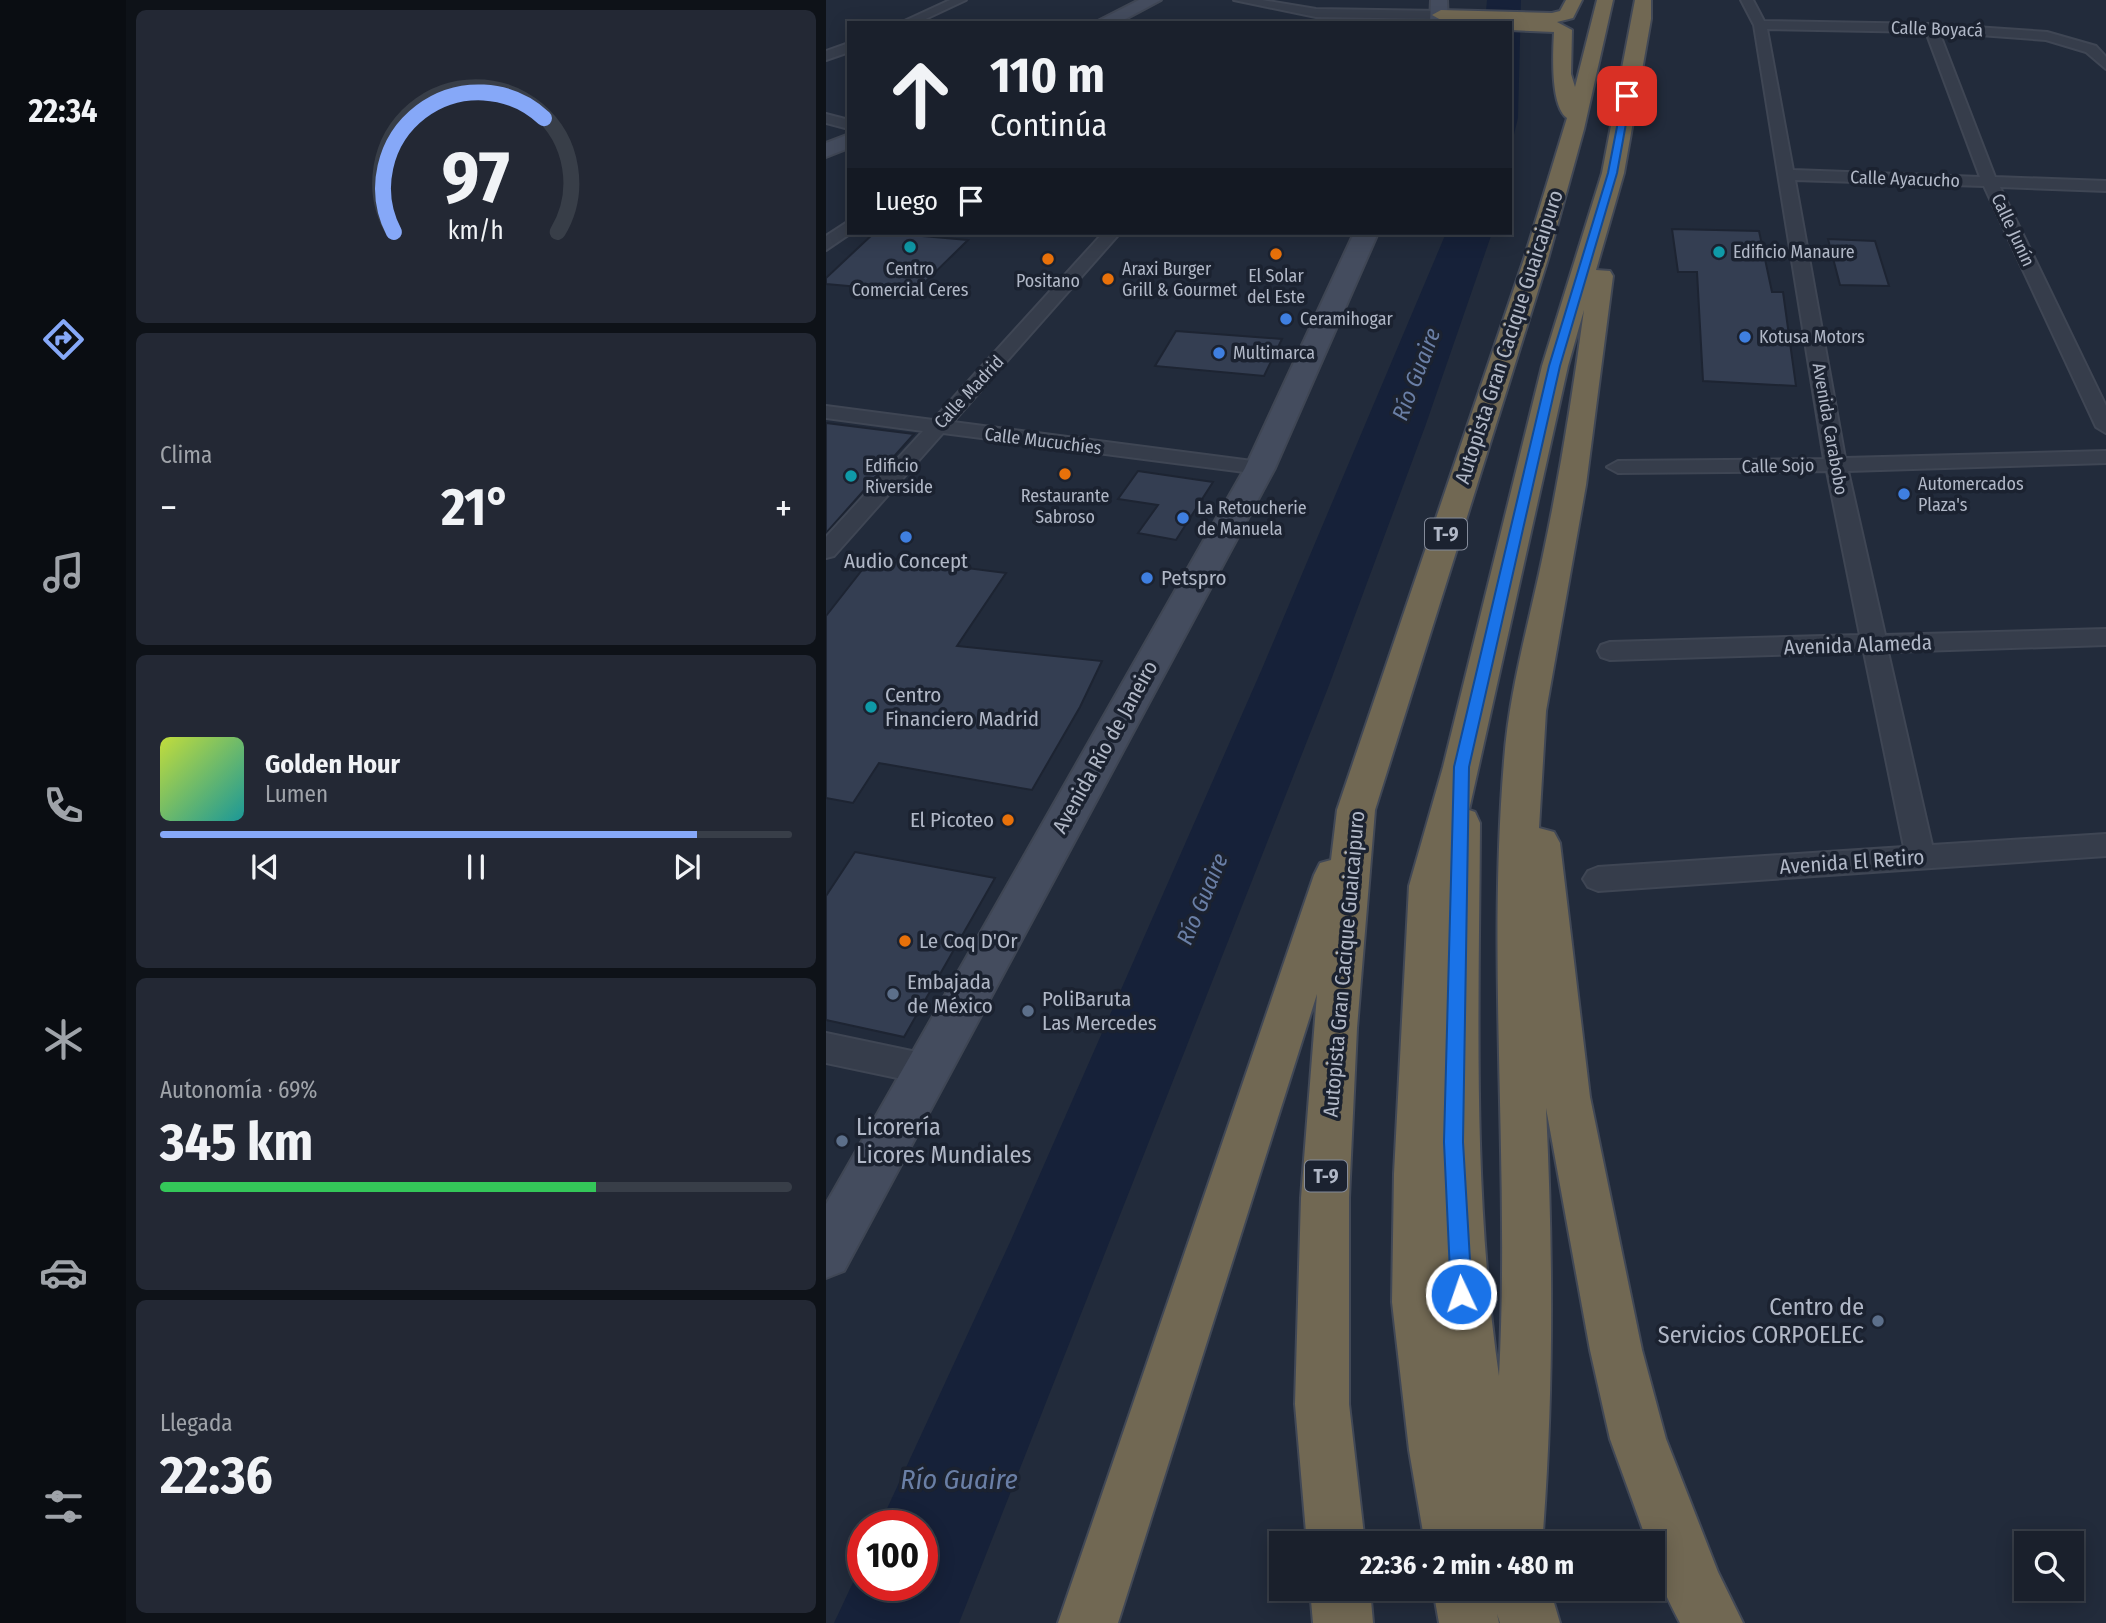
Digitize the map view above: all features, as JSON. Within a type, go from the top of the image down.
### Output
[{"type":"highway","points":[[1512,25],[1550,22],[1567,14],[1574,0]]},
{"type":"highway","name":"Autopista Gran Cacique Guaicaipuro","points":[[1334,1531],[1322,1404],[1325,1198],[1335,1028],[1356,810],[1532,272],[1574,129],[1605,0]]},
{"type":"highway","points":[[1515,1531],[1524,1459],[1528,1211],[1520,1020],[1519,849],[1527,720],[1582,435],[1612,173],[1642,19],[1643,0]]},
{"type":"highway","points":[[1440,13],[1550,22]]},
{"type":"highway","name":"T-9","points":[[1550,22],[1563,30],[1562,74],[1574,129]]},
{"type":"highway","points":[[1452,1531],[1437,1450],[1418,1302],[1418,1174],[1429,886],[1462,767],[1555,366],[1612,173]]},
{"type":"highway","points":[[1527,720],[1567,1097],[1616,1350],[1638,1438],[1695,1590],[1713,1623]]},
{"type":"highway","points":[[1462,767],[1454,1142],[1461,1294],[1483,1461],[1503,1531]]},
{"type":"highway","points":[[1088,1623],[1356,810]]},
{"type":"highway","points":[[1341,1601],[1343,1623]]},
{"type":"highway","points":[[1465,1601],[1469,1623]]},
{"type":"highway","points":[[1499,1623],[1504,1601]]},
{"type":"highway","points":[[1524,1601],[1530,1623]]},
{"type":"street","points":[[911,21],[960,0]]},
{"type":"street","points":[[1107,21],[1153,0]]},
{"type":"street","points":[[1240,0],[1299,11],[1440,13],[1455,0]]},
{"type":"street","name":"Avenida Carabobo","points":[[1747,0],[1760,25],[1836,465],[1872,645],[1920,857]]},
{"type":"street","points":[[1292,21],[1299,11]]},
{"type":"street","name":"Calle Boyacá","points":[[1760,25],[1931,29],[2047,36],[2091,49],[2106,65]]},
{"type":"street","name":"Calle Junín","points":[[1931,29],[1989,181],[2106,427]]},
{"type":"street","points":[[826,56],[847,48]]},
{"type":"street","points":[[826,118],[847,124]]},
{"type":"street","points":[[826,151],[847,141]]},
{"type":"street","name":"Calle Ayacucho","points":[[1788,175],[2106,186]]},
{"type":"street","points":[[826,245],[847,228]]},
{"type":"street","name":"Calle Madrid","points":[[826,551],[1110,235]]},
{"type":"street","name":"Avenida Río de Janeiro","points":[[826,1253],[1260,468],[1365,235]]},
{"type":"street","name":"Calle Mucuchíes","points":[[826,412],[1260,468]]},
{"type":"street","name":"Calle Sojo","points":[[1618,467],[1836,465],[2106,457]]},
{"type":"street","name":"Avenida Alameda","points":[[1610,651],[2106,637]]},
{"type":"street","name":"Avenida El Retiro","points":[[1598,879],[2106,845]]},
{"type":"street","points":[[826,1048],[926,1069]]},
{"type":"water","points":[[1487,0],[1521,0],[1518,118],[1512,143],[1512,21],[1485,21]]},
{"type":"water","name":"Río Guaire","points":[[1445,235],[1491,235],[1426,424],[1328,688],[959,1623],[834,1623],[847,1595],[847,1601],[938,1601],[938,1510],[886,1510],[1011,1240],[1261,671]]},
{"type":"building","name":"Kotusa Motors","points":[[1672,229],[1759,231],[1772,292],[1783,292],[1796,386],[1703,381],[1697,272],[1678,272]]},
{"type":"building","points":[[872,235],[968,240],[915,292],[826,284],[826,278]]},
{"type":"building","points":[[1828,239],[1875,241],[1889,286],[1840,285]]},
{"type":"building","name":"Multimarca","points":[[1176,331],[1282,339],[1264,376],[1155,366]]},
{"type":"building","name":"Edificio Riverside","points":[[826,423],[914,434],[826,533]]},
{"type":"building","points":[[1138,471],[1213,482],[1176,540],[1138,533],[1158,505],[1118,499]]},
{"type":"building","points":[[873,556],[1006,573],[957,646],[1102,661],[1080,707],[1032,790],[879,763],[853,803],[826,798],[826,616]]},
{"type":"building","points":[[855,852],[995,878],[904,1037],[826,1020],[826,896]]},
{"type":"place","name":"Centro Comercial Ceres","points":[[910,247]]},
{"type":"place","name":"Edificio Manaure","points":[[1719,252]]},
{"type":"place","name":"El Solar del Este","points":[[1276,254]]},
{"type":"place","name":"Positano","points":[[1048,259]]},
{"type":"place","name":"Araxi Burger Grill & Gourmet","points":[[1108,279]]},
{"type":"place","name":"Ceramihogar","points":[[1286,319]]},
{"type":"place","name":"Kotusa Motors","points":[[1745,337]]},
{"type":"place","name":"Multimarca","points":[[1219,353]]},
{"type":"place","name":"Restaurante Sabroso","points":[[1065,474]]},
{"type":"place","name":"Edificio Riverside","points":[[851,476]]},
{"type":"place","name":"Automercados Plaza's","points":[[1904,494]]},
{"type":"place","name":"La Retoucherie de Manuela","points":[[1183,518]]},
{"type":"place","name":"Audio Concept","points":[[906,537]]},
{"type":"place","name":"Petspro","points":[[1147,578]]},
{"type":"place","name":"Centro Financiero Madrid","points":[[871,707]]},
{"type":"place","name":"El Picoteo","points":[[1008,820]]},
{"type":"place","name":"Le Coq D'Or","points":[[905,941]]},
{"type":"place","name":"Embajada de México","points":[[893,994]]},
{"type":"place","name":"PoliBaruta Las Mercedes","points":[[1028,1011]]},
{"type":"place","name":"Licorería Licores Mundiales","points":[[842,1141]]},
{"type":"place","name":"Centro de Servicios CORPOELEC","points":[[1878,1321]]},
{"type":"route","points":[[1461,1294],[1454,1142],[1462,767],[1555,366],[1612,173],[1627,96]]}]
